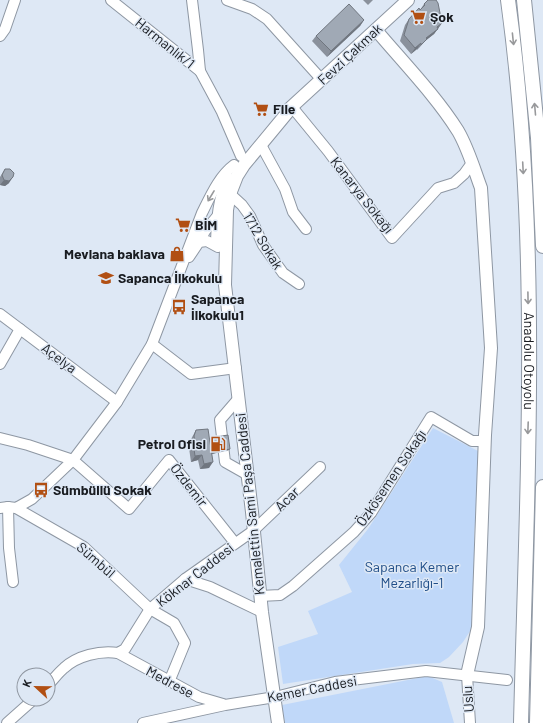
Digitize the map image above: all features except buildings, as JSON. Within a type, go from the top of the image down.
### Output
[{"type":"highway","name":"Anadolu Otoyolu","points":[[508,0],[522,139],[527,231],[529,409],[521,723]]},
{"type":"highway","points":[[524,0],[538,138],[543,246]]},
{"type":"highway","points":[[537,723],[543,487]]},
{"type":"main road","name":"Fevzi Çakmak","points":[[292,107],[408,0]]},
{"type":"main road","points":[[376,30],[444,110],[459,132],[481,188],[492,348],[485,441],[478,627],[467,675]]},
{"type":"main road","name":"Kemalettin Sami Paşa Caddesi","points":[[278,723],[260,596],[236,368],[225,285],[221,195],[237,160],[275,120],[292,107]]},
{"type":"main road","name":"Kemalettin Sami Paşa Caddesi","points":[[225,285],[220,270],[218,247],[222,219],[237,176],[244,165],[292,107]]},
{"type":"street","points":[[0,36],[5,29],[15,0]]},
{"type":"street","name":"Harmanlık/1","points":[[112,0],[200,71]]},
{"type":"street","points":[[13,582],[9,548],[8,508],[32,499],[73,460],[117,402],[152,344],[200,218],[210,196],[237,160],[222,112],[200,71],[192,0]]},
{"type":"street","points":[[226,0],[252,9],[267,19],[322,80]]},
{"type":"street","name":"Kanarya Sokağı","points":[[292,107],[328,151],[392,238],[438,188],[454,183],[472,163]]},
{"type":"street","points":[[261,145],[285,189],[293,212],[306,229]]},
{"type":"street","name":"1712 Sokak","points":[[229,199],[242,205],[250,216],[263,245],[283,274],[299,284]]},
{"type":"street","points":[[200,218],[208,214],[222,219]]},
{"type":"street","points":[[177,280],[189,257],[206,231],[222,219]]},
{"type":"street","points":[[199,242],[207,241],[218,247]]},
{"type":"street","name":"Açelya","points":[[0,314],[117,402]]},
{"type":"street","points":[[0,364],[20,329]]},
{"type":"street","points":[[152,344],[191,374],[236,368]]},
{"type":"street","points":[[239,398],[220,420],[225,462],[248,475]]},
{"type":"street","name":"Özkösemen Sokağı","points":[[260,596],[280,595],[293,586],[354,532],[371,512],[431,417],[472,441],[485,441]]},
{"type":"street","points":[[0,438],[28,445],[73,460]]},
{"type":"street","name":"Özdemir","points":[[73,460],[129,509],[169,460],[235,544]]},
{"type":"street","name":"Acar","points":[[253,531],[320,467]]},
{"type":"street","name":"Sümbül","points":[[8,508],[84,547],[150,609],[174,623],[185,643],[169,682]]},
{"type":"street","name":"Köknar Caddesi","points":[[118,653],[125,649],[150,609],[185,580],[253,531]]},
{"type":"street","points":[[185,580],[210,587],[262,612]]},
{"type":"street","points":[[56,676],[64,668],[87,655],[109,651],[118,653]]},
{"type":"street","name":"Medrese","points":[[118,653],[198,697],[225,705]]},
{"type":"street","name":"Kemer Caddesi","points":[[143,723],[181,718],[225,705],[275,697],[335,682],[426,671],[507,680]]},
{"type":"street","name":"Uslu","points":[[467,675],[470,723]]},
{"type":"street","points":[[7,723],[25,707]]},
{"type":"green space","name":"Sapanca Kemer Mezarlığı-1","points":[[433,428],[480,452],[474,536],[474,625],[463,642],[449,657],[440,663],[413,664],[283,684],[278,647],[318,634],[308,611],[352,592],[339,565],[368,529]]},
{"type":"green space","points":[[428,676],[442,682],[454,723],[285,723],[282,705]]},
{"type":"place","name":"Şok","points":[[418,17]]},
{"type":"place","name":"File","points":[[261,109]]},
{"type":"place","name":"BİM","points":[[183,225]]},
{"type":"place","name":"Mevlana baklava","points":[[177,254]]},
{"type":"place","name":"Sapanca İlkokulu","points":[[106,278]]},
{"type":"place","name":"Sapanca İlkokulu1","points":[[179,307]]},
{"type":"place","name":"Petrol Ofisi","points":[[218,444]]},
{"type":"place","name":"Sümbüllü Sokak","points":[[41,490]]}]
